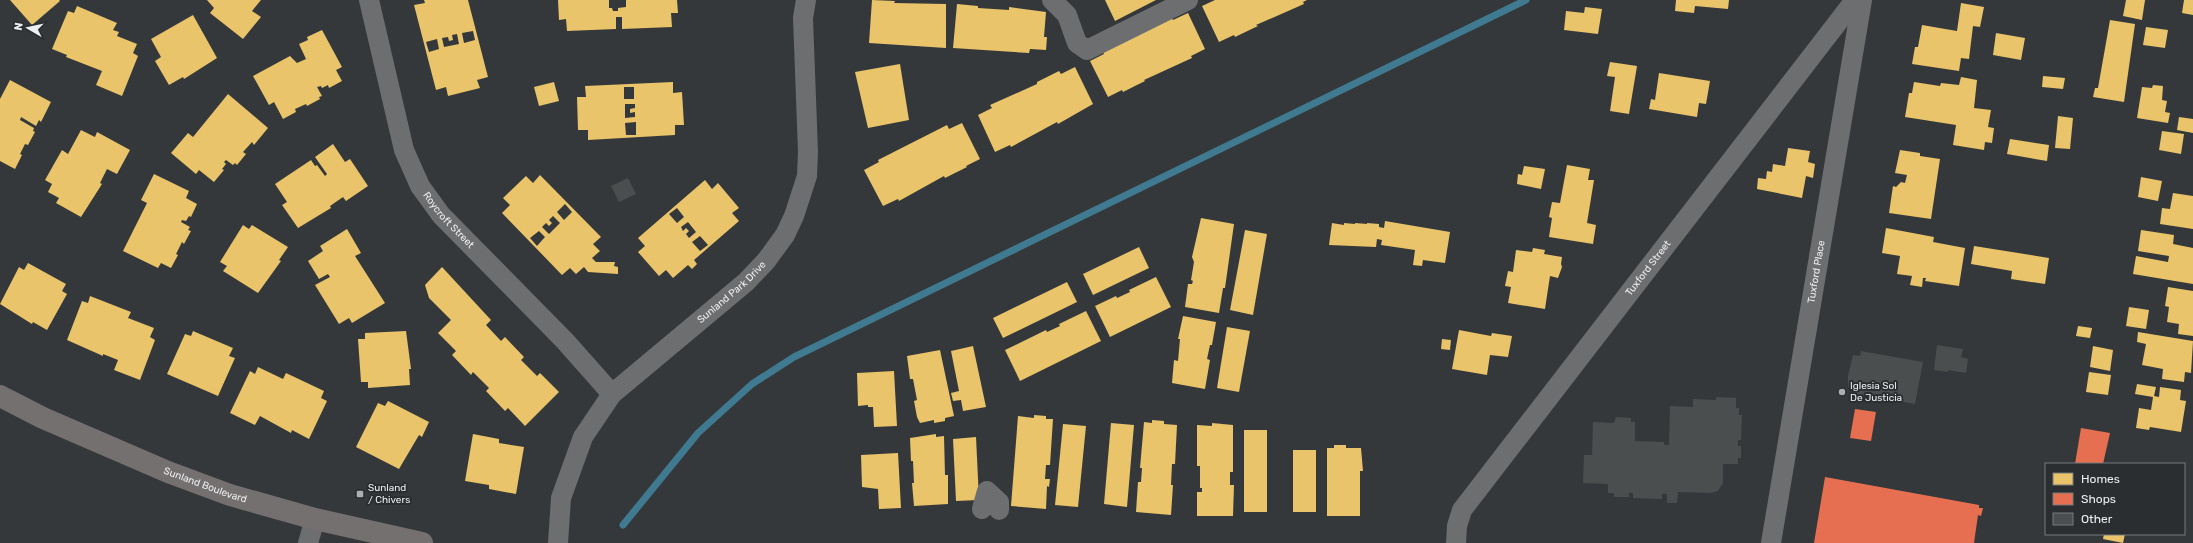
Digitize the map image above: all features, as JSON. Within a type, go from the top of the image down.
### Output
[{"type":"main road","name":"Sunland Boulevard","points":[[0,396],[43,418],[168,472],[230,495],[315,519],[422,543]]},
{"type":"street","name":"Roycroft Street","points":[[369,0],[404,150],[420,186],[441,215],[565,341],[612,394]]},
{"type":"street","name":"Sunland Park Drive","points":[[558,543],[561,498],[583,437],[612,394],[746,282],[766,261],[785,235],[794,216],[807,176],[808,152],[803,18],[806,0]]},
{"type":"street","points":[[1052,0],[1067,15],[1077,43],[1087,50],[1188,0]]},
{"type":"street","name":"Tuxford Street","points":[[1456,543],[1457,526],[1462,510],[1855,0]]},
{"type":"street","name":"Tuxford Place","points":[[1771,543],[1862,0]]},
{"type":"street","points":[[308,543],[315,519]]},
{"type":"building: Homes","points":[[10,0],[59,0],[60,1],[32,25]]},
{"type":"building: Homes","points":[[207,0],[261,0],[252,11],[261,17],[243,39],[210,13],[214,8]]},
{"type":"building: Homes","points":[[424,0],[468,0],[488,77],[477,80],[480,88],[448,96],[446,87],[436,90],[414,5],[425,3]],"holes":[[[473,31],[475,40],[464,43],[462,33]],[[457,34],[459,44],[444,47],[442,38],[448,37],[449,41],[453,40],[452,35]],[[437,39],[439,49],[429,52],[426,42]]]},
{"type":"building: Homes","points":[[558,0],[609,0],[609,8],[612,8],[613,11],[618,11],[618,8],[626,7],[626,0],[677,0],[678,13],[671,13],[672,27],[622,29],[622,17],[616,17],[616,29],[567,31],[566,19],[559,20]]},
{"type":"building: Homes","points":[[872,0],[895,1],[894,3],[946,4],[946,48],[869,43]]},
{"type":"building: Homes","points":[[1105,0],[1156,0],[1115,21]]},
{"type":"building: Homes","points":[[1215,0],[1307,0],[1303,2],[1304,4],[1256,25],[1258,26],[1235,37],[1234,35],[1219,42],[1202,6]]},
{"type":"building: Homes","points":[[1676,0],[1729,0],[1728,9],[1695,6],[1694,13],[1675,11]]},
{"type":"building: Homes","points":[[2126,0],[2145,0],[2142,20],[2123,16]]},
{"type":"building: Homes","points":[[2184,0],[2193,0],[2193,15],[2182,13]]},
{"type":"building: Homes","points":[[1961,3],[1984,7],[1980,27],[1973,26],[1969,59],[1961,58],[1959,71],[1912,64],[1915,47],[1918,47],[1922,25],[1957,31]]},
{"type":"building: Homes","points":[[957,4],[978,6],[978,8],[1009,10],[1009,7],[1046,12],[1044,37],[1047,37],[1046,50],[1030,49],[1029,53],[953,48]]},
{"type":"building: Homes","points":[[77,6],[117,23],[113,30],[119,32],[117,36],[137,44],[133,53],[138,56],[122,96],[96,85],[102,71],[66,57],[67,55],[52,49],[68,11],[74,13]]},
{"type":"building: Homes","points":[[1585,7],[1602,9],[1598,34],[1564,30],[1566,11],[1584,13]]},
{"type":"building: Homes","points":[[1188,13],[1205,49],[1191,56],[1192,58],[1144,80],[1145,81],[1123,92],[1122,90],[1108,97],[1090,61],[1104,54],[1102,50],[1171,17],[1173,20]]},
{"type":"building: Homes","points":[[193,15],[217,58],[184,79],[183,77],[169,85],[155,61],[161,57],[151,39]]},
{"type":"building: Homes","points":[[2110,20],[2135,24],[2124,102],[2093,97],[2095,88],[2098,88]]},
{"type":"building: Homes","points":[[2146,27],[2168,30],[2165,48],[2143,45]]},
{"type":"building: Homes","points":[[322,30],[342,67],[336,70],[342,81],[329,88],[328,85],[322,88],[321,86],[317,87],[322,96],[319,97],[320,99],[307,106],[306,104],[295,109],[296,112],[283,119],[274,102],[269,105],[253,76],[290,56],[297,63],[306,59],[299,44],[308,40],[307,37]]},
{"type":"building: Homes","points":[[1996,33],[2025,38],[2021,60],[1993,55]]},
{"type":"building: Homes","points":[[1610,62],[1637,66],[1629,114],[1610,111],[1615,77],[1607,76]]},
{"type":"building: Homes","points":[[900,64],[909,120],[868,128],[855,72]]},
{"type":"building: Homes","points":[[1075,67],[1093,104],[1058,124],[1057,122],[1011,147],[1010,145],[995,152],[978,115],[992,108],[990,105],[1037,84],[1037,82],[1059,71],[1061,74]]},
{"type":"building: Homes","points":[[1659,73],[1710,81],[1706,104],[1699,103],[1697,117],[1649,109],[1651,99],[1655,100]]},
{"type":"building: Homes","points":[[2043,76],[2065,78],[2063,89],[2042,87]]},
{"type":"building: Homes","points":[[1961,77],[1977,80],[1974,108],[1991,110],[1988,127],[1994,128],[1992,143],[1985,142],[1984,150],[1953,145],[1956,125],[1905,117],[1909,93],[1912,93],[1914,82],[1940,86],[1941,83],[1959,85]]},
{"type":"building: Homes","points":[[10,80],[51,102],[41,122],[39,120],[36,126],[21,117],[20,120],[34,128],[33,131],[35,132],[28,145],[25,144],[20,154],[22,155],[15,169],[0,161],[0,99]]},
{"type":"building: Homes","points":[[554,82],[559,101],[539,106],[534,87]]},
{"type":"building: Homes","points":[[673,82],[673,93],[682,92],[684,125],[675,125],[675,135],[588,140],[588,130],[578,130],[577,97],[586,97],[585,86]],"holes":[[[624,87],[634,87],[634,99],[624,99]],[[625,104],[635,104],[635,108],[630,109],[630,113],[635,112],[635,117],[625,118]],[[636,122],[636,135],[626,135],[625,123]]]},
{"type":"building: Homes","points":[[2153,85],[2163,86],[2162,100],[2167,101],[2165,112],[2170,113],[2168,123],[2137,118],[2142,87],[2152,88]]},
{"type":"building: Homes","points":[[228,94],[268,128],[254,145],[252,142],[243,152],[246,154],[237,165],[235,163],[233,165],[226,160],[224,162],[226,164],[222,169],[224,170],[214,182],[199,170],[196,174],[171,153],[188,133],[193,137]]},
{"type":"building: Homes","points":[[2058,116],[2073,118],[2070,149],[2055,148]]},
{"type":"building: Homes","points":[[2179,117],[2193,119],[2193,133],[2177,130]]},
{"type":"building: Homes","points":[[962,123],[980,159],[945,178],[944,176],[899,201],[898,199],[883,206],[864,170],[879,162],[878,160],[947,125],[949,129]]},
{"type":"building: Homes","points":[[81,130],[95,137],[97,132],[130,150],[117,174],[107,169],[100,183],[102,184],[81,217],[56,203],[59,198],[48,192],[52,184],[45,180],[62,150],[68,154]]},
{"type":"building: Homes","points":[[2162,131],[2184,134],[2181,154],[2159,150]]},
{"type":"building: Homes","points":[[2010,139],[2049,145],[2047,161],[2007,154]]},
{"type":"building: Homes","points":[[333,144],[345,162],[350,159],[368,186],[346,201],[343,197],[330,206],[331,208],[298,228],[282,205],[287,202],[275,184],[311,160],[315,166],[317,165],[325,176],[327,174],[315,157]]},
{"type":"building: Homes","points":[[1788,148],[1810,151],[1808,162],[1815,164],[1813,178],[1806,176],[1802,198],[1757,189],[1758,178],[1766,179],[1767,171],[1772,172],[1773,164],[1785,166]]},
{"type":"building: Homes","points":[[1900,150],[1920,153],[1920,156],[1940,159],[1931,219],[1889,213],[1893,186],[1896,187],[1901,182],[1905,183],[1907,175],[1895,173]]},
{"type":"building: Homes","points":[[1567,165],[1590,169],[1588,180],[1594,180],[1587,223],[1596,225],[1593,244],[1549,237],[1552,218],[1549,217],[1552,202],[1560,203]]},
{"type":"building: Homes","points":[[1524,166],[1545,169],[1541,189],[1517,184],[1518,174],[1522,175]]},
{"type":"building: Homes","points":[[154,174],[189,191],[186,198],[197,204],[191,217],[189,216],[186,221],[182,220],[181,222],[190,227],[188,230],[191,231],[184,244],[182,242],[176,254],[178,255],[171,268],[161,263],[158,268],[123,251],[147,203],[141,200]]},
{"type":"building: Homes","points":[[540,175],[601,237],[593,244],[600,251],[592,258],[596,262],[615,262],[614,266],[618,267],[618,274],[588,272],[584,267],[576,274],[570,268],[562,275],[502,213],[510,205],[503,198],[526,176],[533,183]],"holes":[[[565,204],[572,212],[564,220],[557,212]],[[553,216],[560,223],[549,234],[542,227],[546,223],[549,226],[552,223],[549,220]],[[539,231],[545,237],[537,246],[530,238]]]},
{"type":"building: Homes","points":[[2141,177],[2162,181],[2158,201],[2138,197]]},
{"type":"building: Homes","points":[[705,180],[712,189],[718,183],[739,208],[732,213],[739,221],[694,260],[697,264],[692,269],[688,265],[673,278],[666,270],[659,276],[638,252],[645,246],[638,238]],"holes":[[[677,208],[684,217],[677,223],[669,214]],[[688,222],[696,232],[689,238],[686,234],[689,231],[686,228],[683,231],[681,227]],[[700,236],[708,245],[700,251],[692,242]]]},
{"type":"building: Homes","points":[[2173,193],[2193,196],[2193,229],[2160,224],[2162,208],[2170,209]]},
{"type":"building: Homes","points":[[1201,218],[1234,224],[1225,288],[1223,288],[1219,313],[1185,307],[1188,284],[1192,284],[1193,281],[1191,280],[1194,262],[1192,257]]},
{"type":"building: Homes","points":[[1385,221],[1450,232],[1445,263],[1423,260],[1422,266],[1413,265],[1415,250],[1381,245],[1382,240],[1377,239],[1376,247],[1329,245],[1332,223],[1344,225],[1344,223],[1379,224],[1379,227],[1384,228]]},
{"type":"building: Homes","points":[[243,225],[249,229],[252,225],[288,247],[279,260],[281,261],[258,293],[223,271],[227,266],[220,262]]},
{"type":"building: Homes","points":[[1886,228],[1934,237],[1933,242],[1965,248],[1959,286],[1925,281],[1926,278],[1923,278],[1922,287],[1910,285],[1912,276],[1897,274],[1900,256],[1882,253]]},
{"type":"building: Homes","points":[[347,229],[361,253],[355,256],[385,303],[352,323],[349,318],[339,324],[315,285],[330,277],[328,274],[319,279],[308,261],[323,251],[320,246]]},
{"type":"building: Homes","points":[[1245,230],[1267,234],[1253,315],[1230,310]]},
{"type":"building: Homes","points":[[2141,230],[2174,235],[2173,244],[2193,248],[2193,284],[2133,274],[2136,256],[2168,262],[2169,256],[2138,251]]},
{"type":"building: Homes","points":[[1974,246],[2049,258],[2045,284],[2011,279],[2012,271],[1971,264]]},
{"type":"building: Homes","points":[[1139,247],[1149,268],[1093,295],[1083,274]]},
{"type":"building: Homes","points":[[1533,248],[1545,250],[1544,254],[1562,257],[1562,267],[1558,278],[1550,276],[1545,309],[1508,303],[1511,287],[1505,286],[1508,271],[1513,272],[1516,250],[1532,252]]},
{"type":"building: Homes","points":[[28,263],[66,284],[62,291],[67,294],[47,330],[33,322],[32,324],[0,304],[19,267],[24,270]]},
{"type":"building: Homes","points":[[442,267],[491,320],[486,325],[501,341],[505,337],[524,357],[521,360],[537,376],[540,373],[559,392],[525,426],[508,408],[505,411],[486,391],[489,388],[473,372],[471,375],[452,355],[456,351],[438,333],[451,320],[429,298],[425,285]]},
{"type":"building: Homes","points":[[1156,277],[1171,307],[1110,337],[1095,306],[1116,296],[1117,298],[1130,292],[1129,290]]},
{"type":"building: Homes","points":[[1067,282],[1077,302],[1003,338],[993,318]]},
{"type":"building: Homes","points":[[2168,287],[2193,291],[2193,336],[2178,334],[2179,324],[2167,322],[2169,307],[2165,306]]},
{"type":"building: Homes","points":[[90,296],[131,312],[128,318],[154,328],[150,337],[155,340],[140,380],[114,370],[118,360],[103,354],[103,356],[67,340],[82,301],[88,303]]},
{"type":"building: Homes","points":[[2129,307],[2149,310],[2146,329],[2126,326]]},
{"type":"building: Homes","points":[[1086,311],[1101,341],[1020,381],[1005,350],[1046,330],[1047,332],[1060,326],[1059,324]]},
{"type":"building: Homes","points":[[1183,316],[1216,322],[1212,345],[1210,345],[1207,359],[1210,360],[1205,389],[1172,383],[1174,360],[1178,361],[1180,339],[1178,339]]},
{"type":"building: Homes","points":[[2078,326],[2092,328],[2090,338],[2076,336]]},
{"type":"building: Homes","points":[[1227,327],[1250,331],[1239,392],[1217,388]]},
{"type":"building: Homes","points":[[1459,330],[1491,336],[1492,333],[1512,336],[1508,357],[1490,355],[1487,375],[1452,369]]},
{"type":"building: Homes","points":[[193,331],[233,348],[229,356],[235,358],[218,396],[167,374],[185,334],[191,336]]},
{"type":"building: Homes","points":[[406,331],[411,369],[409,369],[410,385],[368,388],[368,382],[361,382],[358,339],[365,339],[365,333]]},
{"type":"building: Homes","points":[[2138,332],[2193,341],[2191,373],[2185,372],[2184,382],[2162,379],[2163,369],[2142,365],[2146,344],[2137,342]]},
{"type":"building: Homes","points":[[1442,339],[1451,340],[1450,350],[1441,349]]},
{"type":"building: Homes","points":[[973,346],[986,407],[963,411],[961,400],[953,401],[951,393],[959,391],[951,351]]},
{"type":"building: Homes","points":[[2093,346],[2113,350],[2110,371],[2090,367]]},
{"type":"building: Homes","points":[[940,350],[954,416],[945,418],[945,421],[934,423],[934,420],[920,423],[917,417],[914,401],[917,400],[913,379],[910,379],[907,356]]},
{"type":"building: Homes","points":[[258,367],[283,379],[286,373],[324,391],[321,398],[327,401],[309,439],[292,430],[291,433],[260,416],[255,425],[230,413],[250,371],[255,374]]},
{"type":"building: Homes","points":[[894,371],[897,426],[874,427],[873,407],[868,407],[868,405],[858,406],[857,373]]},
{"type":"building: Homes","points":[[2089,372],[2111,375],[2108,395],[2086,392]]},
{"type":"building: Homes","points":[[2137,384],[2156,387],[2154,396],[2159,397],[2160,387],[2181,390],[2180,400],[2186,401],[2181,432],[2150,427],[2149,430],[2136,428],[2139,408],[2151,410],[2153,397],[2135,394]]},
{"type":"building: Homes","points":[[388,401],[429,422],[422,437],[419,435],[399,469],[356,447],[378,403],[385,406]]},
{"type":"building: Homes","points":[[1034,415],[1046,416],[1046,419],[1053,419],[1050,465],[1046,465],[1045,479],[1050,479],[1049,487],[1047,486],[1046,509],[1011,506],[1018,416],[1034,418]]},
{"type":"building: Homes","points":[[1152,420],[1164,421],[1164,424],[1177,425],[1175,464],[1172,464],[1171,485],[1173,485],[1171,515],[1136,512],[1138,482],[1141,482],[1142,468],[1140,468],[1144,422],[1152,423]]},
{"type":"building: Homes","points":[[1111,423],[1134,425],[1127,507],[1104,504]]},
{"type":"building: Homes","points":[[1212,423],[1233,425],[1233,472],[1230,472],[1230,485],[1234,485],[1233,516],[1197,516],[1197,492],[1202,492],[1202,488],[1200,488],[1200,466],[1197,466],[1197,425],[1212,426]]},
{"type":"building: Homes","points":[[1063,424],[1086,426],[1078,507],[1055,505]]},
{"type":"building: Homes","points":[[1244,430],[1267,430],[1267,512],[1244,512]]},
{"type":"building: Homes","points":[[473,434],[499,439],[499,443],[524,447],[516,494],[489,489],[489,485],[465,481]]},
{"type":"building: Homes","points":[[936,434],[936,437],[944,436],[945,475],[948,475],[948,504],[914,506],[912,483],[914,483],[913,461],[911,461],[910,438]]},
{"type":"building: Homes","points":[[976,437],[979,500],[956,501],[953,439]]},
{"type":"building: Homes","points":[[1334,445],[1346,445],[1346,448],[1361,448],[1363,471],[1360,471],[1360,516],[1327,516],[1327,448],[1334,448]]},
{"type":"building: Homes","points":[[1293,450],[1316,450],[1316,512],[1293,512]]},
{"type":"building: Homes","points":[[898,453],[901,508],[879,509],[878,489],[862,487],[861,455]]},
{"type":"building: Homes","points":[[2104,535],[2125,535],[2123,543],[2103,539]]},
{"type":"building: Shops","points":[[1855,409],[1876,412],[1871,441],[1850,438]]},
{"type":"building: Shops","points":[[2081,428],[2110,433],[2103,463],[2075,463]]},
{"type":"building: Shops","points":[[1825,477],[1979,505],[1979,508],[1983,508],[1981,516],[1978,515],[1974,543],[1814,543]]},
{"type":"building: Other","points":[[628,178],[636,194],[619,202],[611,186]]},
{"type":"building: Other","points":[[1937,345],[1963,349],[1961,357],[1968,359],[1966,373],[1948,370],[1948,372],[1934,370]]},
{"type":"building: Other","points":[[1861,351],[1923,362],[1915,404],[1853,393],[1854,388],[1848,387],[1848,376],[1853,355],[1860,356]]},
{"type":"building: Other","points":[[1716,397],[1736,398],[1736,408],[1739,408],[1739,415],[1742,415],[1741,440],[1738,440],[1738,446],[1741,446],[1741,458],[1738,458],[1738,464],[1723,464],[1723,483],[1718,491],[1710,493],[1678,492],[1677,503],[1667,503],[1667,494],[1662,494],[1662,499],[1633,498],[1633,493],[1629,493],[1629,497],[1614,497],[1614,493],[1608,493],[1608,484],[1583,483],[1584,455],[1592,455],[1593,422],[1614,423],[1616,417],[1631,418],[1631,422],[1635,422],[1635,441],[1664,442],[1664,445],[1669,445],[1670,406],[1693,407],[1693,399],[1716,400]]},
{"type":"waterway","points":[[623,525],[698,433],[752,384],[794,357],[1526,0]]},
{"type":"place","name":"Iglesia Sol De Justicia","points":[[1842,392]]},
{"type":"place","name":"Sunland / Chivers","points":[[360,494]]}]
